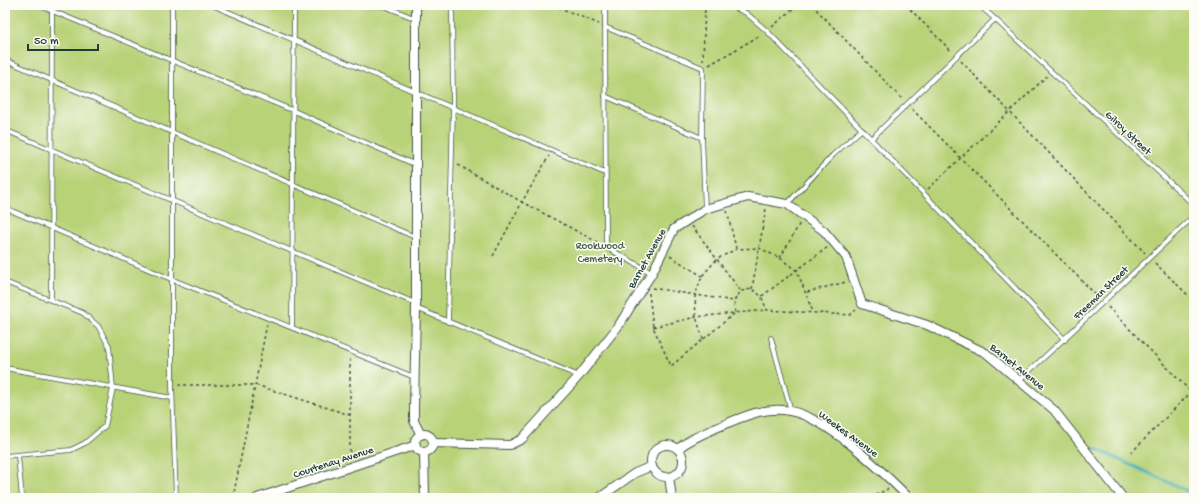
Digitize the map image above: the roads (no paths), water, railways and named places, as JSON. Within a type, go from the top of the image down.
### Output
[{"type":"street","points":[[416,5],[416,305],[414,421],[421,435]]},
{"type":"street","name":"Barnet Avenue","points":[[434,443],[510,445],[522,439],[578,376],[619,325],[652,273],[674,229],[705,209],[748,197],[787,204],[824,230],[846,257],[862,304],[928,324],[986,353],[1054,410],[1123,498]]},
{"type":"street","name":"Weekes Avenue","points":[[678,449],[686,443],[706,433],[751,414],[772,410],[791,411],[809,418],[837,436],[897,485],[909,498]]},
{"type":"street","points":[[421,435],[430,436],[434,443],[431,449],[424,452],[418,449],[416,445],[417,438],[421,435]]},
{"type":"street","name":"Courtenay Avenue","points":[[257,498],[416,445]]},
{"type":"street","points":[[670,446],[678,449],[683,460],[682,468],[677,474],[669,478],[658,475],[652,466],[653,454],[659,448],[670,446]]},
{"type":"street","points":[[424,452],[425,498]]},
{"type":"street","points":[[599,498],[635,472],[652,466]]},
{"type":"street","points":[[669,478],[672,498]]},
{"type":"lane","points":[[38,5],[294,111],[416,165]]},
{"type":"lane","points":[[172,5],[171,279],[172,398],[176,498]]},
{"type":"lane","points":[[212,5],[605,173]]},
{"type":"lane","points":[[292,327],[294,5]]},
{"type":"lane","points":[[382,5],[416,19]]},
{"type":"lane","points":[[448,322],[453,107],[452,5]]},
{"type":"lane","points":[[605,5],[606,247],[652,273]]},
{"type":"lane","points":[[729,5],[746,13],[767,31],[1064,340]]},
{"type":"lane","name":"Gilroy Street","points":[[979,5],[1194,205]]},
{"type":"lane","points":[[51,300],[50,227],[52,11]]},
{"type":"lane","points":[[871,139],[908,105],[995,19]]},
{"type":"lane","points":[[605,27],[703,68],[702,138],[705,209]]},
{"type":"lane","points":[[5,60],[415,237]]},
{"type":"lane","points":[[605,96],[702,138]]},
{"type":"lane","points":[[787,204],[833,155],[862,129]]},
{"type":"lane","points":[[5,130],[172,199],[416,305],[448,322],[578,376]]},
{"type":"lane","points":[[5,208],[171,279],[414,377]]},
{"type":"lane","name":"Freeman Street","points":[[1018,381],[1064,340],[1102,301],[1194,216]]},
{"type":"lane","points":[[5,282],[83,313],[98,326],[109,346],[113,388],[105,426],[85,443],[70,450],[5,456]]},
{"type":"lane","points":[[771,338],[791,411]]},
{"type":"lane","points":[[5,368],[172,398]]},
{"type":"lane","points":[[18,456],[22,498]]},
{"type":"waterway","points":[[1094,448],[1194,494]]},
{"type":"park label","name":"Rookwood Cemetery","points":[[600,251]]}]
